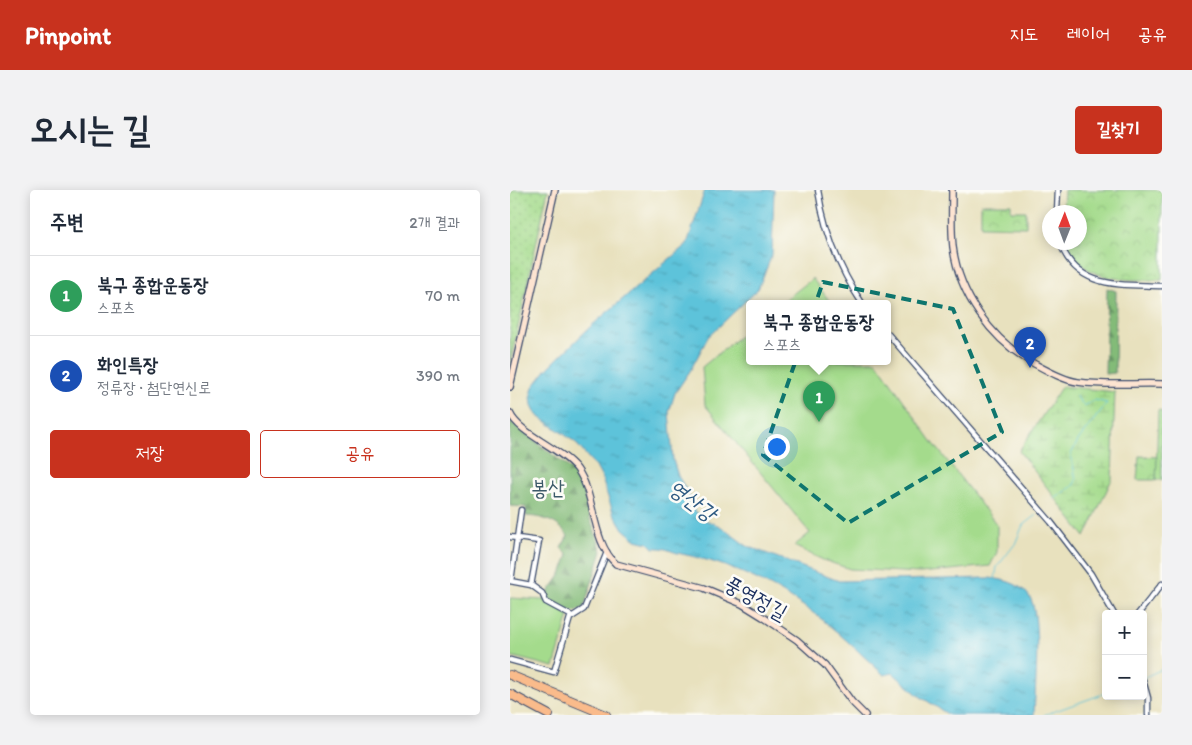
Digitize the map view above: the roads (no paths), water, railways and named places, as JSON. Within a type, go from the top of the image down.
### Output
[{"type":"highway","points":[[510,676],[606,715]]},
{"type":"highway","points":[[510,681],[594,715]]},
{"type":"highway","points":[[510,694],[549,715]]},
{"type":"street","points":[[510,387],[555,190]]},
{"type":"street","points":[[818,190],[833,245],[860,300]]},
{"type":"street","points":[[952,190],[953,248],[959,271],[973,304],[999,337],[1022,357],[1047,371],[1077,382],[1162,384]]},
{"type":"street","points":[[1057,205],[1058,190]]},
{"type":"street","points":[[1064,250],[1076,268],[1094,280],[1111,285],[1162,286]]},
{"type":"street","points":[[891,337],[1051,522],[1091,574],[1112,610]]},
{"type":"street","name":"풍영정길","points":[[510,413],[518,424],[562,455],[578,470],[588,488],[592,516],[613,561],[621,566],[704,588],[742,604],[797,640],[824,665],[852,702],[865,715]]},
{"type":"street","points":[[521,510],[511,581],[531,585],[542,593],[546,602],[572,616]]},
{"type":"street","points":[[510,537],[539,541],[531,585]]},
{"type":"street","points":[[510,660],[554,672],[572,616],[584,609],[607,551]]},
{"type":"street","points":[[1141,610],[1162,584]]},
{"type":"street","points":[[1147,700],[1148,715]]},
{"type":"water","points":[[705,190],[774,190],[772,255],[758,289],[708,337],[690,371],[675,393],[669,412],[673,460],[678,476],[687,491],[695,511],[707,521],[720,526],[747,546],[839,581],[988,578],[1005,581],[1021,588],[1029,596],[1033,605],[1037,635],[1034,715],[949,715],[918,695],[893,673],[884,675],[824,621],[792,598],[739,571],[701,558],[653,548],[648,543],[636,540],[623,529],[613,512],[596,467],[575,442],[537,415],[532,405],[531,396],[533,387],[547,369],[590,327],[687,244]]},
{"type":"waterway","points":[[1053,499],[1073,486],[1076,480],[1071,454],[1079,439],[1107,403],[1095,400],[1084,406],[1076,396]]},
{"type":"waterway","points":[[995,579],[997,567],[1015,544],[1023,525],[1036,515]]},
{"type":"waterway","points":[[1147,676],[1162,669]]},
{"type":"waterway","points":[[1044,715],[1102,694]]},
{"type":"place","name":"화인특장","points":[[1030,368]]},
{"type":"place","name":"북구 종합운동장","points":[[819,422]]},
{"type":"park label","name":"봉산","points":[[548,488]]},
{"type":"water label","name":"영산강","points":[[693,500]]}]
